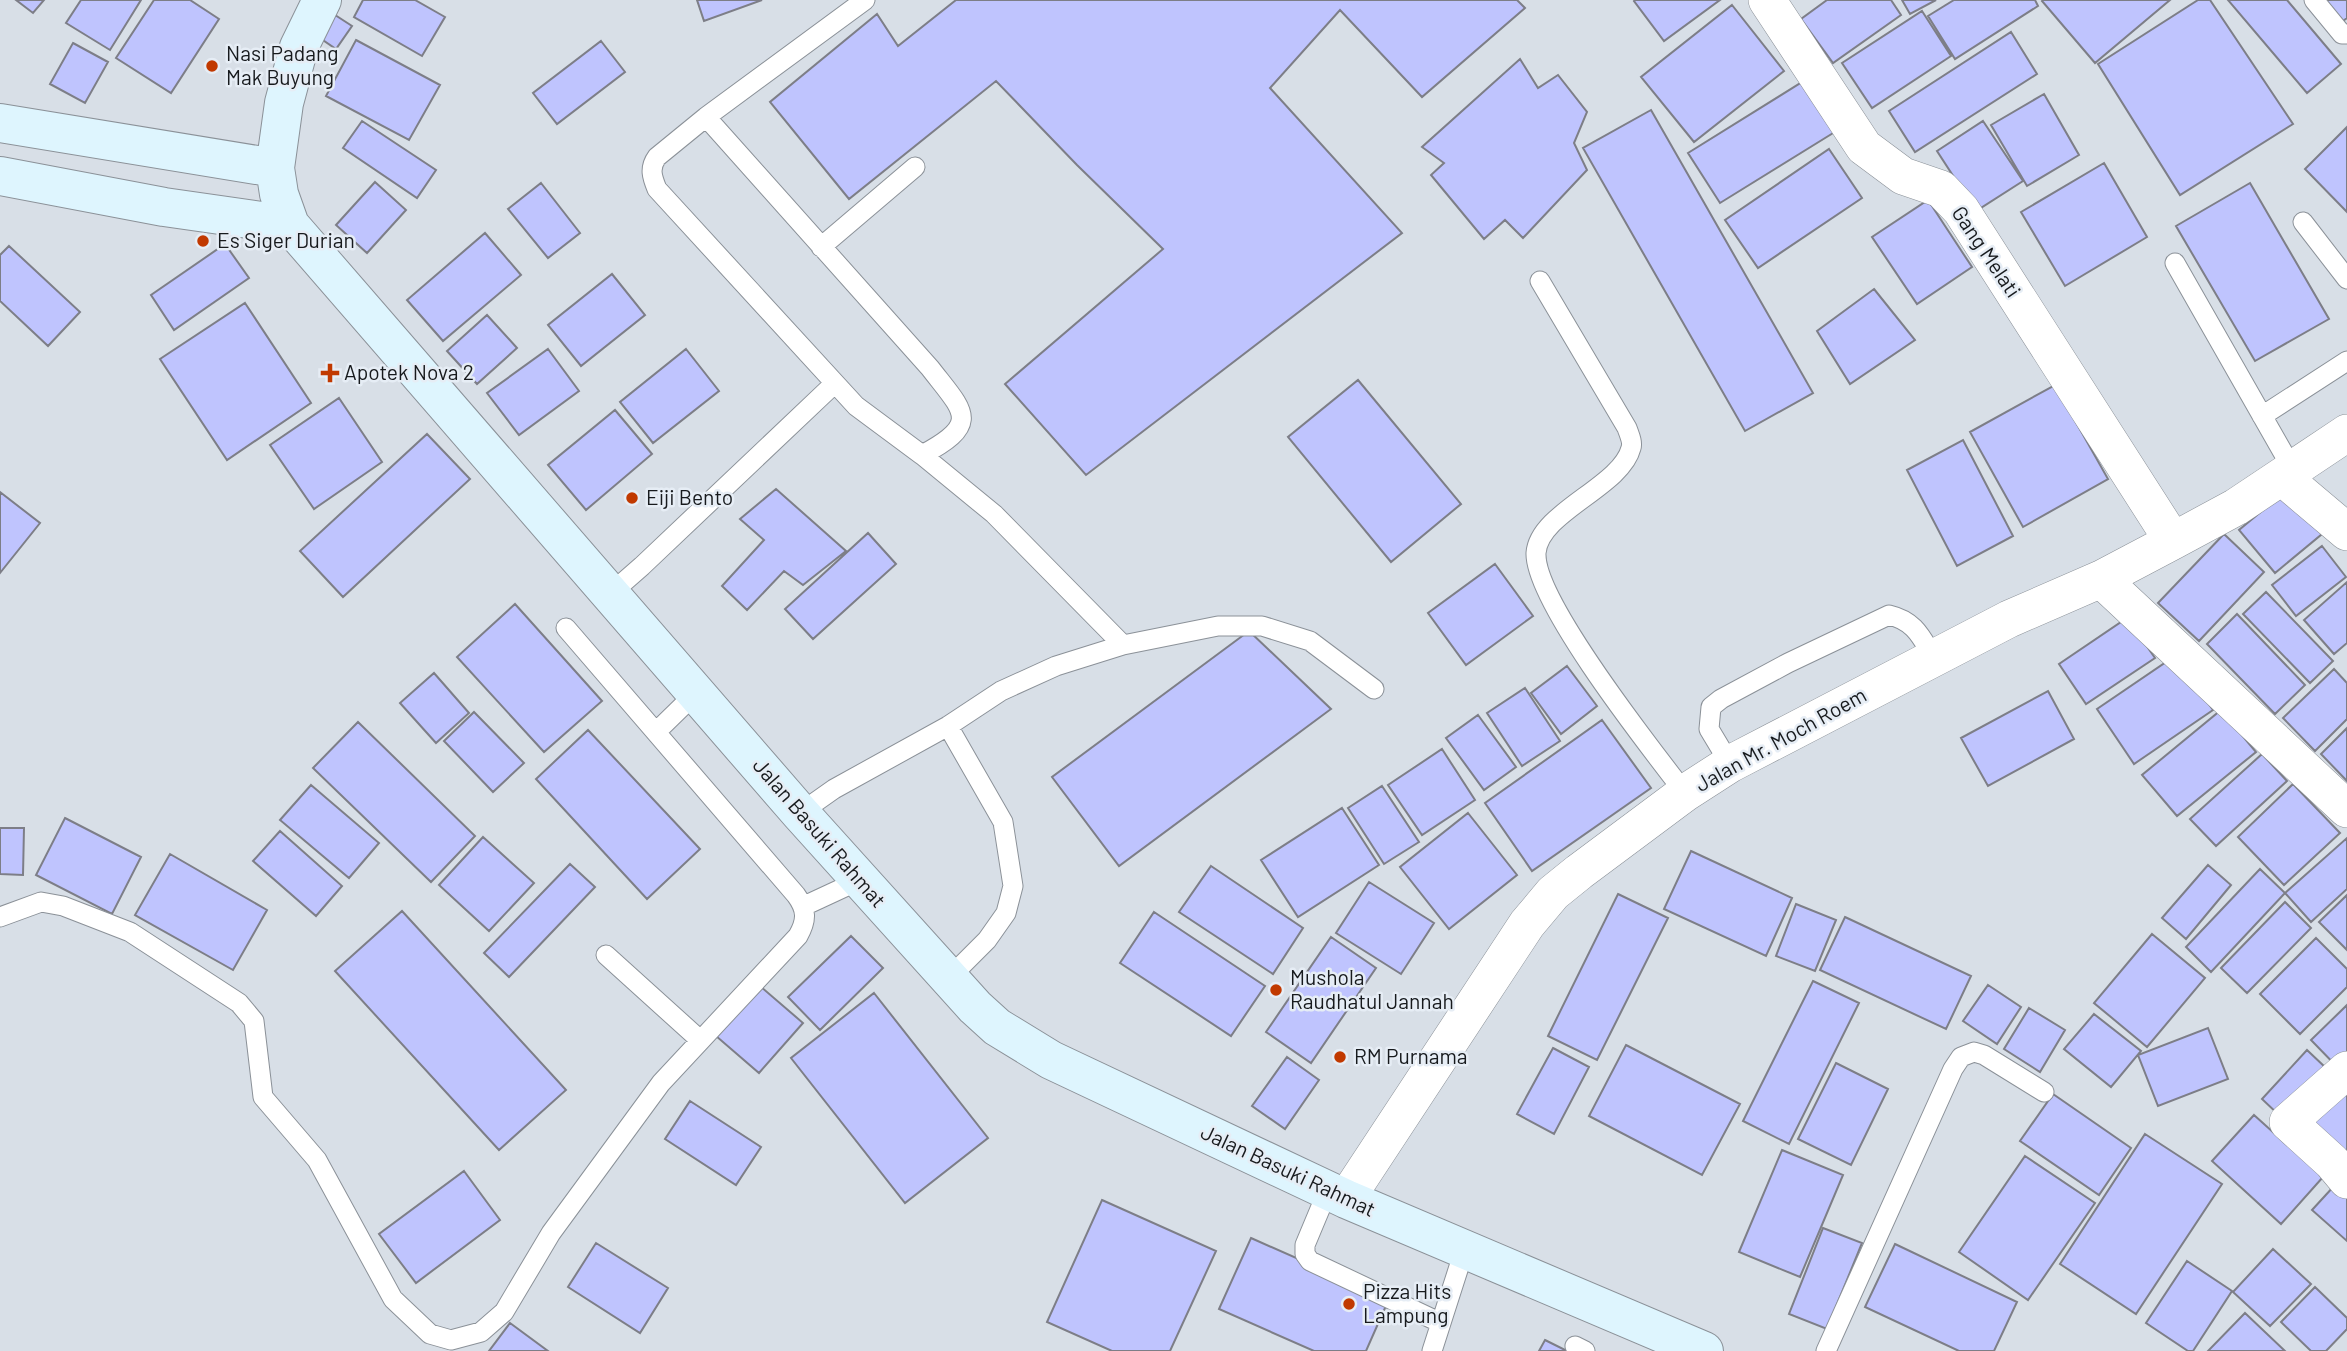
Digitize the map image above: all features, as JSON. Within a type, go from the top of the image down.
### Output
[{"type":"main road","name":"Jalan Basuki Rahmat","points":[[322,0],[299,47],[284,103],[275,168],[279,194],[290,225],[800,813],[948,979],[997,1027],[1052,1060],[1337,1195],[1704,1351]]},
{"type":"main road","points":[[0,123],[275,168]]},
{"type":"main road","points":[[0,176],[164,207],[290,225]]},
{"type":"street","name":"Gang Melati","points":[[1767,0],[1864,147],[1903,176],[1941,189],[1961,210],[2173,541]]},
{"type":"street","name":"Jalan Mr. Moch Roem","points":[[1337,1195],[1527,924],[1562,886],[1685,793],[1730,765],[2009,619],[2101,579],[2236,507],[2347,433]]},
{"type":"street","points":[[2288,473],[2347,532]]},
{"type":"street","points":[[2101,579],[2347,809]]},
{"type":"street","points":[[2347,1070],[2288,1122],[2332,1162],[2347,1180]]},
{"type":"lane","points":[[866,0],[706,117],[657,157],[652,163],[651,173],[657,189],[856,406],[994,514],[1123,645]]},
{"type":"lane","points":[[2314,0],[2342,34],[2347,34]]},
{"type":"lane","points":[[706,117],[930,368],[958,404],[961,426],[940,445],[922,455]]},
{"type":"lane","points":[[821,247],[915,167]]},
{"type":"lane","points":[[2303,222],[2347,279]]},
{"type":"lane","points":[[2175,263],[2263,416],[2288,473]]},
{"type":"lane","points":[[1540,281],[1627,428],[1632,445],[1625,464],[1542,533],[1536,552],[1539,571],[1584,656],[1685,793]]},
{"type":"lane","points":[[2263,416],[2347,360]]},
{"type":"lane","points":[[610,594],[834,384]]},
{"type":"lane","points":[[1730,765],[1709,729],[1711,707],[1788,663],[1889,615],[1904,618],[1916,629],[1934,658]]},
{"type":"lane","points":[[800,813],[834,789],[948,726],[1001,691],[1056,666],[1123,645],[1218,626],[1262,626],[1310,641],[1374,689]]},
{"type":"lane","points":[[0,917],[41,902],[63,906],[130,932],[239,1003],[254,1021],[263,1097],[317,1160],[393,1298],[430,1334],[451,1340],[481,1332],[504,1312],[559,1222],[661,1083],[798,936],[804,925],[804,906],[566,628]]},
{"type":"lane","points":[[656,732],[697,692]]},
{"type":"lane","points":[[948,726],[1003,822],[1013,886],[1006,914],[987,940],[948,979]]},
{"type":"lane","points":[[804,906],[860,880]]},
{"type":"lane","points":[[606,956],[700,1040]]},
{"type":"lane","points":[[1826,1351],[1933,1112],[1961,1056],[1974,1052],[1984,1055],[2044,1092]]},
{"type":"lane","points":[[1337,1195],[1305,1245],[1305,1254],[1310,1261],[1441,1323]]},
{"type":"lane","points":[[1432,1351],[1465,1248]]},
{"type":"building","points":[[16,0],[44,0],[33,13]]},
{"type":"building","points":[[81,0],[141,0],[110,50],[66,23]]},
{"type":"building","points":[[154,0],[190,0],[219,19],[171,93],[116,58]]},
{"type":"building","points":[[363,0],[415,0],[445,17],[422,56],[354,17]]},
{"type":"building","points":[[697,0],[762,0],[704,21]]},
{"type":"building","points":[[956,0],[1517,0],[1525,8],[1422,97],[1340,10],[1270,88],[1402,233],[1086,475],[1005,384],[1163,249],[996,81],[849,199],[770,102],[877,14],[898,46]]},
{"type":"building","points":[[1635,0],[1720,0],[1664,41]]},
{"type":"building","points":[[1827,0],[1891,0],[1901,15],[1833,63],[1801,19]]},
{"type":"building","points":[[1902,0],[1936,0],[1910,14]]},
{"type":"building","points":[[1954,0],[2035,0],[2038,6],[1955,59],[1928,16]]},
{"type":"building","points":[[2043,0],[2170,0],[2095,63]]},
{"type":"building","points":[[2198,0],[2210,0],[2293,124],[2180,195],[2098,64]]},
{"type":"building","points":[[2228,0],[2287,0],[2341,64],[2307,93]]},
{"type":"building","points":[[2319,0],[2347,0],[2347,18],[2339,24]]},
{"type":"building","points":[[1732,5],[1784,71],[1694,142],[1641,77]]},
{"type":"building","points":[[1922,11],[1951,56],[1872,108],[1842,63]]},
{"type":"building","points":[[332,13],[352,26],[336,49],[317,36]]},
{"type":"building","points":[[2011,32],[2037,74],[1915,152],[1889,111]]},
{"type":"building","points":[[356,40],[440,85],[409,140],[326,96]]},
{"type":"building","points":[[601,41],[625,72],[557,124],[533,93]]},
{"type":"building","points":[[73,43],[108,62],[85,103],[50,84]]},
{"type":"building","points":[[1520,59],[1538,88],[1558,75],[1587,112],[1574,143],[1587,170],[1523,238],[1505,220],[1484,239],[1431,175],[1444,163],[1422,147]]},
{"type":"building","points":[[1807,79],[1838,130],[1720,203],[1688,153]]},
{"type":"building","points":[[2044,94],[2079,155],[2027,186],[1991,125]]},
{"type":"building","points":[[1651,110],[1813,393],[1745,431],[1583,148]]},
{"type":"building","points":[[362,121],[436,170],[417,198],[343,148]]},
{"type":"building","points":[[1983,121],[2023,181],[1976,211],[1937,151]]},
{"type":"building","points":[[2347,127],[2347,212],[2305,169]]},
{"type":"building","points":[[1829,149],[1862,198],[1758,268],[1725,220]]},
{"type":"building","points":[[2104,163],[2147,237],[2065,286],[2021,212]]},
{"type":"building","points":[[375,182],[406,210],[367,253],[336,225]]},
{"type":"building","points":[[541,183],[580,233],[548,258],[508,209]]},
{"type":"building","points":[[2250,183],[2329,319],[2255,361],[2176,226]]},
{"type":"building","points":[[1928,200],[1972,267],[1917,304],[1872,237]]},
{"type":"building","points":[[485,233],[521,275],[443,341],[407,300]]},
{"type":"building","points":[[225,244],[249,278],[174,330],[151,295]]},
{"type":"building","points":[[9,246],[80,312],[48,346],[0,301],[0,255]]},
{"type":"building","points":[[612,274],[645,315],[581,366],[548,325]]},
{"type":"building","points":[[1874,289],[1915,340],[1850,384],[1817,331]]},
{"type":"building","points":[[245,303],[311,403],[227,460],[160,359]]},
{"type":"building","points":[[487,315],[517,348],[477,384],[447,351]]},
{"type":"building","points":[[548,349],[579,391],[519,435],[487,393]]},
{"type":"building","points":[[686,349],[719,391],[653,443],[620,402]]},
{"type":"building","points":[[1358,380],[1461,504],[1391,562],[1288,437]]},
{"type":"building","points":[[2055,385],[2108,479],[2023,527],[1970,432]]},
{"type":"building","points":[[339,398],[382,462],[314,509],[270,445]]},
{"type":"building","points":[[615,410],[652,454],[586,510],[548,465]]},
{"type":"building","points":[[427,434],[470,479],[343,597],[300,551]]},
{"type":"building","points":[[1963,440],[2013,536],[1957,566],[1907,470]]},
{"type":"building","points":[[776,489],[846,551],[803,585],[784,571],[747,610],[722,586],[764,540],[740,519]]},
{"type":"building","points":[[2286,491],[2322,534],[2275,573],[2239,530]]},
{"type":"building","points":[[0,492],[40,523],[0,573]]},
{"type":"building","points":[[868,533],[896,564],[813,639],[785,609]]},
{"type":"building","points":[[2224,534],[2264,572],[2199,641],[2158,603]]},
{"type":"building","points":[[2322,546],[2346,577],[2296,616],[2272,585]]},
{"type":"building","points":[[1495,564],[1533,616],[1466,665],[1428,613]]},
{"type":"building","points":[[2347,582],[2347,643],[2334,654],[2304,620]]},
{"type":"building","points":[[2266,592],[2333,661],[2310,683],[2243,614]]},
{"type":"building","points":[[515,604],[602,701],[544,752],[457,657]]},
{"type":"building","points":[[2237,614],[2305,685],[2275,714],[2207,644]]},
{"type":"building","points":[[2127,618],[2155,658],[2086,704],[2059,664]]},
{"type":"building","points":[[1249,631],[1331,709],[1119,866],[1052,777]]},
{"type":"building","points":[[2175,656],[2213,710],[2134,764],[2097,709]]},
{"type":"building","points":[[1567,666],[1597,706],[1561,734],[1531,693]]},
{"type":"building","points":[[2334,669],[2347,683],[2347,719],[2315,751],[2283,718]]},
{"type":"building","points":[[434,673],[469,713],[436,743],[400,703]]},
{"type":"building","points":[[1525,688],[1560,741],[1522,766],[1487,713]]},
{"type":"building","points":[[2048,691],[2074,739],[1988,786],[1961,738]]},
{"type":"building","points":[[2221,710],[2256,752],[2177,816],[2142,775]]},
{"type":"building","points":[[474,712],[524,763],[493,792],[444,741]]},
{"type":"building","points":[[1478,715],[1516,767],[1484,790],[1446,738]]},
{"type":"building","points":[[1602,720],[1651,788],[1532,871],[1485,803]]},
{"type":"building","points":[[358,722],[475,836],[431,882],[313,768]]},
{"type":"building","points":[[2347,728],[2347,781],[2321,754]]},
{"type":"building","points":[[588,730],[700,849],[647,899],[536,779]]},
{"type":"building","points":[[1442,749],[1475,800],[1422,835],[1388,785]]},
{"type":"building","points":[[2262,754],[2287,781],[2216,846],[2190,819]]},
{"type":"building","points":[[2293,784],[2340,833],[2284,885],[2238,837]]},
{"type":"building","points":[[311,785],[379,843],[349,878],[280,820]]},
{"type":"building","points":[[1382,786],[1419,842],[1384,864],[1348,808]]},
{"type":"building","points":[[1342,808],[1379,865],[1298,917],[1261,860]]},
{"type":"building","points":[[1468,813],[1517,875],[1449,929],[1400,867]]},
{"type":"building","points":[[65,818],[141,857],[112,914],[36,875]]},
{"type":"building","points":[[0,828],[24,828],[23,875],[0,874]]},
{"type":"building","points":[[280,831],[342,886],[316,916],[253,861]]},
{"type":"building","points":[[483,837],[534,883],[489,931],[439,885]]},
{"type":"building","points":[[2347,838],[2347,889],[2311,922],[2285,893]]},
{"type":"building","points":[[1691,851],[1792,898],[1766,956],[1664,909]]},
{"type":"building","points":[[170,854],[267,910],[233,970],[135,915]]},
{"type":"building","points":[[570,864],[595,887],[509,977],[484,953]]},
{"type":"building","points":[[2208,865],[2231,885],[2186,939],[2162,918]]},
{"type":"building","points":[[1211,866],[1303,928],[1273,974],[1179,912]]},
{"type":"building","points":[[2260,869],[2285,893],[2211,972],[2186,947]]},
{"type":"building","points":[[1369,882],[1434,923],[1401,974],[1336,933]]},
{"type":"building","points":[[1618,894],[1668,918],[1597,1060],[1548,1036]]},
{"type":"building","points":[[2347,895],[2347,950],[2319,922]]},
{"type":"building","points":[[2285,902],[2311,928],[2247,993],[2221,968]]},
{"type":"building","points":[[1796,904],[1836,920],[1815,971],[1776,956]]},
{"type":"building","points":[[402,911],[566,1090],[499,1150],[335,971]]},
{"type":"building","points":[[1154,912],[1265,986],[1231,1036],[1120,963]]},
{"type":"building","points":[[1845,917],[1971,976],[1946,1029],[1820,970]]},
{"type":"building","points":[[2152,934],[2205,978],[2147,1047],[2094,1003]]},
{"type":"building","points":[[851,936],[883,968],[820,1030],[788,997]]},
{"type":"building","points":[[1331,937],[1376,968],[1311,1063],[1266,1032]]},
{"type":"building","points":[[2316,938],[2347,969],[2347,987],[2300,1034],[2260,994]]},
{"type":"building","points":[[1813,981],[1859,1003],[1789,1144],[1743,1121]]},
{"type":"building","points":[[1988,985],[2021,1007],[1997,1044],[1963,1021]]},
{"type":"building","points":[[760,986],[803,1023],[759,1073],[716,1036]]},
{"type":"building","points":[[874,993],[988,1138],[905,1203],[791,1058]]},
{"type":"building","points":[[2347,1005],[2347,1075],[2346,1076],[2311,1040]]},
{"type":"building","points":[[2029,1008],[2065,1030],[2040,1072],[2004,1049]]},
{"type":"building","points":[[2094,1014],[2141,1051],[2111,1087],[2064,1049]]},
{"type":"building","points":[[2208,1028],[2228,1079],[2158,1106],[2138,1055]]},
{"type":"building","points":[[1626,1045],[1740,1104],[1702,1175],[1589,1116]]},
{"type":"building","points":[[1553,1048],[1589,1067],[1554,1134],[1517,1114]]},
{"type":"building","points":[[2307,1050],[2347,1088],[2347,1154],[2334,1167],[2262,1099]]},
{"type":"building","points":[[1287,1057],[1319,1080],[1285,1129],[1252,1106]]},
{"type":"building","points":[[1836,1063],[1888,1089],[1851,1165],[1798,1139]]},
{"type":"building","points":[[2053,1094],[2131,1148],[2099,1195],[2020,1141]]},
{"type":"building","points":[[690,1101],[761,1147],[736,1185],[665,1139]]},
{"type":"building","points":[[2254,1115],[2323,1177],[2281,1224],[2212,1161]]},
{"type":"building","points":[[2145,1134],[2222,1184],[2136,1314],[2060,1264]]},
{"type":"building","points":[[1782,1150],[1843,1175],[1800,1277],[1739,1252]]},
{"type":"building","points":[[2025,1156],[2095,1203],[2028,1300],[1959,1252]]},
{"type":"building","points":[[464,1171],[500,1220],[416,1283],[379,1234]]},
{"type":"building","points":[[2335,1185],[2347,1195],[2347,1241],[2312,1210]]},
{"type":"building","points":[[1102,1200],[1216,1251],[1170,1351],[1112,1351],[1047,1322]]},
{"type":"building","points":[[1823,1228],[1862,1243],[1827,1329],[1789,1314]]},
{"type":"building","points":[[1251,1238],[1389,1299],[1366,1351],[1314,1351],[1219,1309]]},
{"type":"building","points":[[596,1243],[668,1288],[640,1333],[568,1287]]},
{"type":"building","points":[[1895,1244],[2017,1302],[1994,1351],[1959,1351],[1865,1307]]},
{"type":"building","points":[[2273,1249],[2311,1284],[2270,1326],[2233,1292]]},
{"type":"building","points":[[2187,1261],[2232,1291],[2193,1351],[2188,1351],[2146,1323]]},
{"type":"building","points":[[2315,1287],[2347,1318],[2347,1329],[2326,1351],[2311,1351],[2281,1322]]},
{"type":"building","points":[[2245,1313],[2285,1351],[2208,1351]]},
{"type":"building","points":[[510,1323],[548,1351],[489,1351]]},
{"type":"building","points":[[1545,1340],[1567,1351],[1539,1351]]},
{"type":"place","name":"Nasi Padang Mak Buyung","points":[[212,66]]},
{"type":"place","name":"Es Siger Durian","points":[[203,241]]},
{"type":"place","name":"Apotek Nova 2","points":[[330,373]]},
{"type":"place","name":"Eiji Bento","points":[[632,498]]},
{"type":"place","name":"Mushola Raudhatul Jannah","points":[[1276,990]]},
{"type":"place","name":"RM Purnama","points":[[1340,1057]]},
{"type":"place","name":"Pizza Hits Lampung","points":[[1349,1304]]}]
